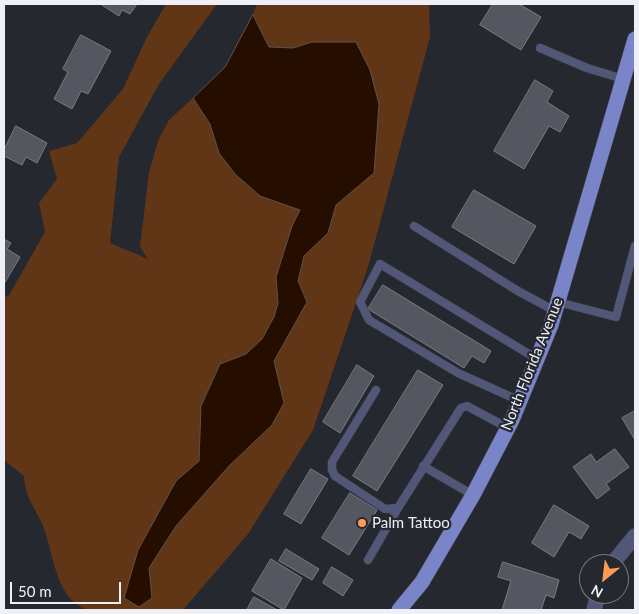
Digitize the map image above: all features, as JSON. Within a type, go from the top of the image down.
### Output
[{"type":"main road","name":"North Florida Avenue","points":[[399,610],[422,582],[473,495],[520,401],[557,306],[635,39]]},
{"type":"street","points":[[620,554],[635,536]]},
{"type":"lane","points":[[540,48],[586,68],[623,79]]},
{"type":"lane","points":[[414,226],[518,291],[557,306],[616,317],[635,246]]},
{"type":"lane","points":[[520,401],[458,373],[369,320],[360,302],[380,264],[537,359]]},
{"type":"lane","points":[[376,390],[332,462],[332,470],[336,476],[385,508],[398,508]]},
{"type":"lane","points":[[368,560],[423,466],[460,408],[467,406],[508,428]]},
{"type":"lane","points":[[423,466],[473,495]]},
{"type":"shaded area","points":[[166,4],[217,4],[159,84],[119,157],[110,243],[148,259],[140,247],[149,172],[158,141],[169,120],[193,98],[210,124],[219,153],[260,196],[301,210],[292,226],[276,277],[278,303],[274,317],[262,339],[246,354],[220,364],[201,406],[199,461],[176,481],[138,550],[152,598],[149,568],[176,526],[229,466],[272,425],[277,379],[274,361],[307,302],[298,281],[304,256],[328,233],[336,205],[374,173],[379,104],[312,42],[293,48],[269,47],[253,15],[257,4],[429,4],[430,37],[368,267],[313,430],[248,534],[183,610],[87,610],[76,604],[62,586],[43,526],[26,491],[24,476],[4,460],[4,295],[8,297],[45,232],[39,203],[57,179],[49,151],[77,143],[123,89],[147,37]]},
{"type":"shaded area","points":[[253,15],[269,47],[293,48],[312,42],[356,42],[370,70],[379,104],[374,173],[336,205],[328,233],[304,256],[298,281],[307,302],[274,361],[284,403],[272,425],[229,466],[176,526],[149,568],[152,598],[139,607],[124,598],[138,550],[176,481],[199,461],[201,406],[220,364],[246,354],[262,339],[274,317],[278,303],[276,277],[292,226],[300,210],[260,196],[235,174],[219,153],[210,124],[193,98],[225,67]]},
{"type":"building","points":[[102,4],[137,4],[130,14],[122,10],[119,16]]},
{"type":"building","points":[[493,4],[519,4],[541,17],[521,50],[480,25]]},
{"type":"building","points":[[81,35],[111,51],[88,94],[81,91],[72,109],[54,99],[68,72],[63,69]]},
{"type":"building","points":[[535,80],[553,91],[547,102],[569,116],[560,132],[549,126],[524,169],[494,151]]},
{"type":"building","points":[[16,126],[47,143],[37,163],[26,157],[22,165],[4,156],[4,150]]},
{"type":"building","points":[[474,190],[536,226],[514,264],[452,227]]},
{"type":"building","points":[[4,239],[11,243],[7,249],[20,257],[4,284]]},
{"type":"building","points":[[383,285],[491,351],[484,363],[472,356],[464,368],[368,309]]},
{"type":"building","points":[[357,365],[374,376],[340,433],[323,422]]},
{"type":"building","points":[[418,370],[443,385],[377,491],[353,476]]},
{"type":"building","points":[[635,411],[635,440],[622,418]]},
{"type":"building","points":[[615,449],[629,467],[606,484],[610,489],[597,499],[573,467],[591,454],[596,462]]},
{"type":"building","points":[[311,469],[328,479],[301,524],[284,514]]},
{"type":"building","points":[[350,493],[377,510],[349,555],[322,538]]},
{"type":"building","points":[[554,505],[589,526],[581,539],[569,532],[554,557],[532,543]]},
{"type":"building","points":[[286,549],[319,569],[312,580],[279,561]]},
{"type":"building","points":[[271,559],[302,578],[284,610],[252,591]]},
{"type":"building","points":[[503,562],[559,580],[554,598],[546,595],[541,610],[502,610],[511,581],[498,577]]},
{"type":"building","points":[[332,567],[353,580],[343,596],[323,583]]},
{"type":"building","points":[[254,597],[277,610],[247,610]]},
{"type":"place","name":"Palm Tattoo","points":[[362,523]]}]
